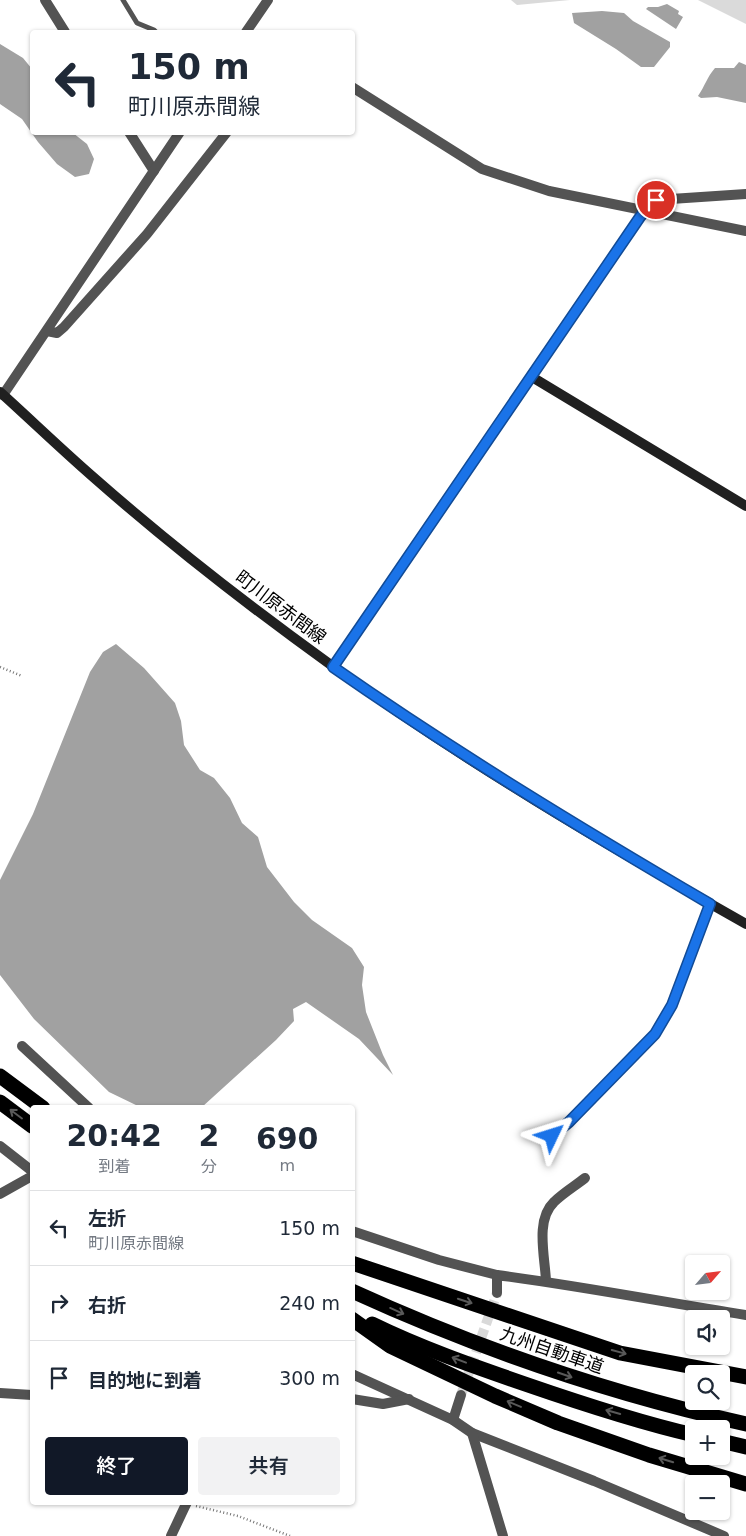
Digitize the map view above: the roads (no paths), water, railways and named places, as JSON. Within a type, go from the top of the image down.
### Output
[{"type":"highway","points":[[0,1076],[40,1105]]},
{"type":"highway","points":[[0,1102],[30,1124]]},
{"type":"highway","points":[[355,1264],[620,1353],[746,1377]]},
{"type":"highway","name":"九州自動車道","points":[[355,1292],[489,1349],[583,1381],[707,1416],[746,1424]]},
{"type":"highway","points":[[355,1316],[397,1336],[485,1370],[576,1401],[685,1432]]},
{"type":"highway","points":[[355,1321],[390,1346],[495,1396],[558,1423],[649,1455],[746,1484]]},
{"type":"highway","points":[[730,1443],[746,1447]]},
{"type":"main road","points":[[333,667],[644,212]]},
{"type":"main road","points":[[532,377],[746,506]]},
{"type":"main road","name":"町川原赤間線","points":[[2,394],[140,517],[217,579],[333,667],[394,710],[492,773],[746,924]]},
{"type":"street","points":[[44,0],[64,30]]},
{"type":"street","points":[[247,30],[268,0]]},
{"type":"street","points":[[355,89],[482,169],[549,191],[644,212],[746,231]]},
{"type":"street","points":[[131,135],[154,171]]},
{"type":"street","points":[[2,394],[47,331],[178,135]]},
{"type":"street","points":[[47,331],[57,333],[64,327],[147,234],[225,135]]},
{"type":"street","points":[[644,212],[656,200],[746,194]]},
{"type":"street","points":[[552,1136],[569,1122],[655,1034],[672,1005],[710,904]]},
{"type":"street","points":[[22,1046],[86,1105]]},
{"type":"street","points":[[0,1146],[30,1169]]},
{"type":"street","points":[[0,1194],[30,1177]]},
{"type":"street","points":[[546,1281],[542,1228],[545,1214],[553,1202],[585,1178]]},
{"type":"street","points":[[355,1232],[439,1260],[497,1275],[546,1281],[677,1305],[746,1315]]},
{"type":"street","points":[[497,1275],[497,1294]]},
{"type":"street","points":[[355,1375],[409,1398],[453,1420],[472,1433],[594,1481],[724,1536]]},
{"type":"street","points":[[0,1393],[30,1395]]},
{"type":"street","points":[[453,1420],[461,1395]]},
{"type":"street","points":[[355,1399],[383,1404],[409,1398]]},
{"type":"street","points":[[472,1433],[503,1536]]},
{"type":"street","points":[[171,1536],[186,1505]]},
{"type":"lane","points":[[123,0],[137,23],[154,30]]},
{"type":"tunnel","points":[[461,1395],[497,1293]]}]
